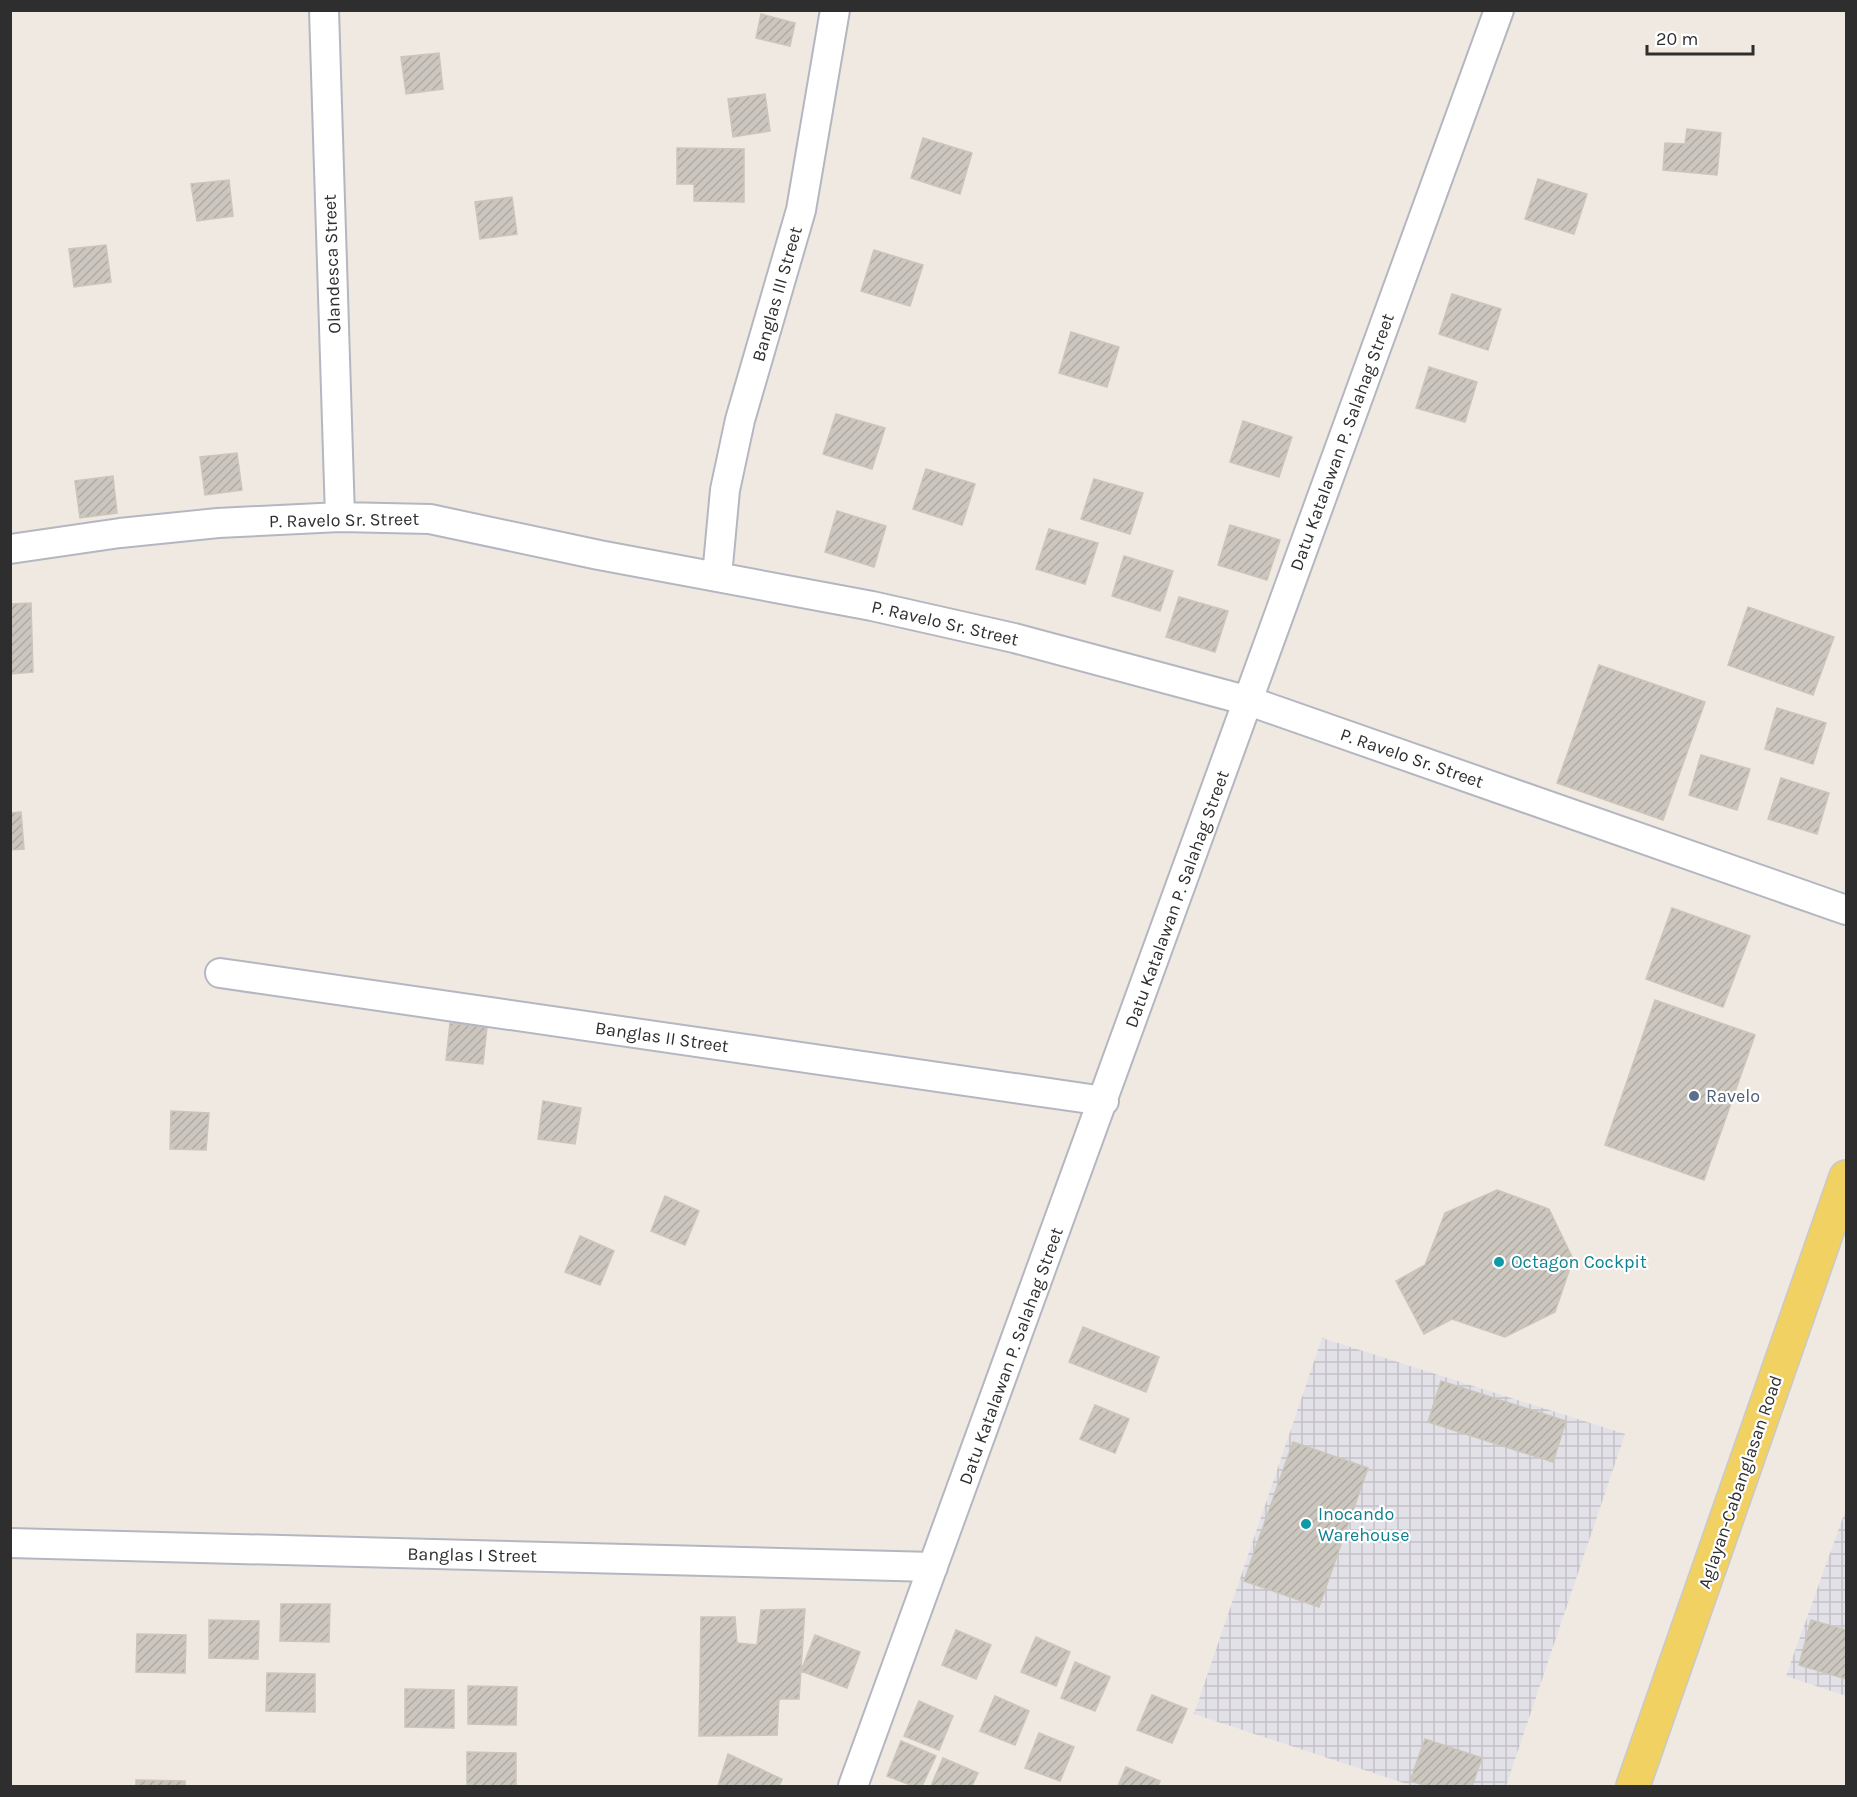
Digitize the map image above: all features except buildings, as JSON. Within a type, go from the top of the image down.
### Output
[{"type":"main road","name":"Aglayan-Cabanglasan Road","points":[[1633,1786],[1846,1176]]},
{"type":"street","name":"Olandesca Street","points":[[324,10],[340,517]]},
{"type":"street","name":"Banglas III Street","points":[[717,576],[725,490],[740,420],[801,210],[835,10]]},
{"type":"street","name":"Datu Katalawan P. Salahag Street","points":[[853,1786],[1499,10]]},
{"type":"street","name":"P. Ravelo Sr. Street","points":[[10,549],[120,533],[218,523],[340,517],[430,519],[599,555],[872,606],[1014,638],[1249,701],[1846,910]]},
{"type":"street","name":"Banglas II Street","points":[[220,974],[1104,1101]]},
{"type":"street","name":"Banglas I Street","points":[[10,1544],[933,1567]]},
{"type":"shaded area","points":[[1322,1338],[1625,1434],[1506,1786],[1413,1786],[1194,1714]]},
{"type":"shaded area","points":[[1846,1509],[1846,1696],[1786,1676]]},
{"type":"place","name":"Ravelo","points":[[1694,1096]]},
{"type":"place","name":"Octagon Cockpit","points":[[1499,1262]]},
{"type":"place","name":"Inocando Warehouse","points":[[1306,1524]]}]
